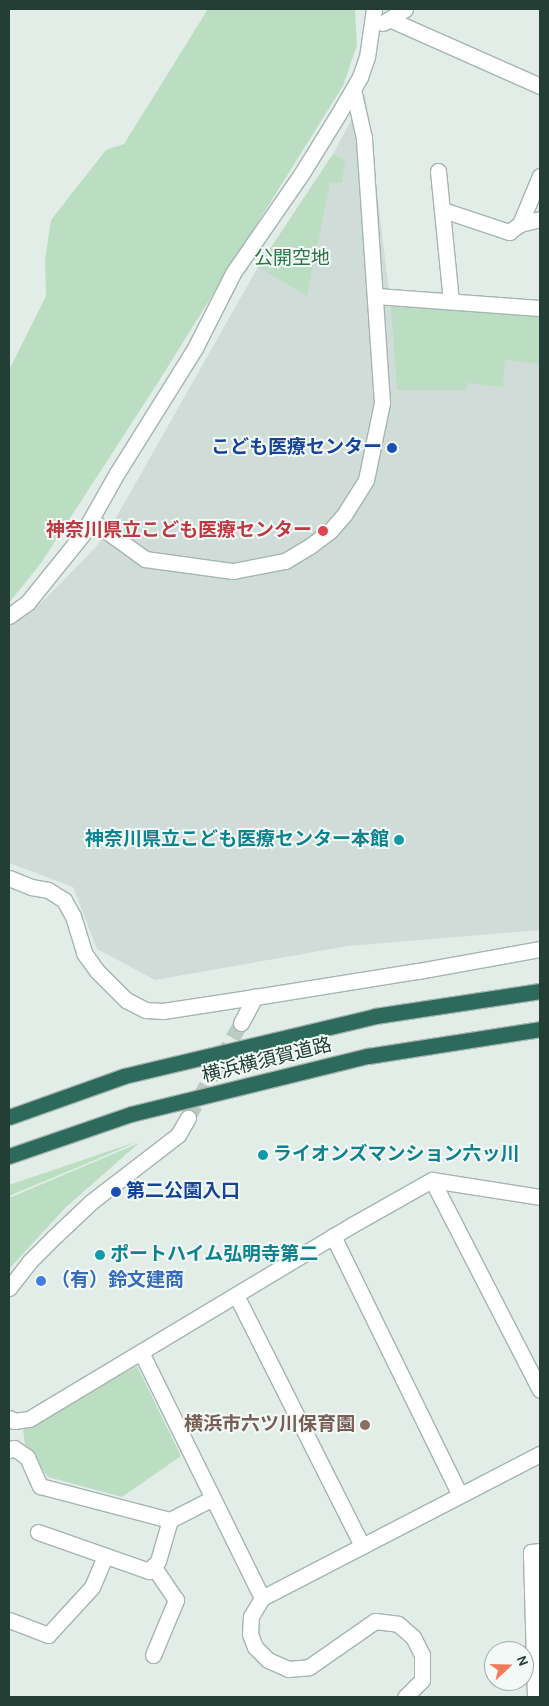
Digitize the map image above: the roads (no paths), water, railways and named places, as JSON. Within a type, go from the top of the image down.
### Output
[{"type":"highway","name":"横浜横須賀道路","points":[[9,1117],[124,1076],[365,1018],[540,991]]},
{"type":"highway","name":"横浜横須賀道路","points":[[9,1156],[131,1114],[368,1056],[540,1029]]},
{"type":"street","points":[[9,616],[28,602],[53,574],[91,520],[195,348],[233,273],[302,173],[353,89],[360,77],[367,56],[374,9]]},
{"type":"street","points":[[372,25],[382,24],[405,9]]},
{"type":"street","points":[[389,19],[540,86]]},
{"type":"street","points":[[91,520],[145,559],[233,572],[285,561],[330,531],[344,515],[366,480],[382,403],[364,138],[353,89]]},
{"type":"street","points":[[438,171],[451,301]]},
{"type":"street","points":[[520,224],[540,176]]},
{"type":"street","points":[[443,210],[509,232],[520,224],[540,220]]},
{"type":"street","points":[[376,296],[540,308]]},
{"type":"street","points":[[9,878],[31,887],[48,890],[64,900],[73,916],[84,953],[97,972],[126,1000],[146,1010],[163,1011],[256,997],[418,971],[540,948]]},
{"type":"street","points":[[241,1023],[256,997]]},
{"type":"street","points":[[9,1288],[29,1262],[54,1237],[91,1202],[178,1135],[188,1118]]},
{"type":"street","points":[[432,1180],[540,1390]]},
{"type":"street","points":[[212,1498],[170,1520],[40,1486],[27,1457],[11,1449],[12,1419],[29,1419],[333,1236],[432,1180],[540,1197]]},
{"type":"street","points":[[333,1236],[460,1495]]},
{"type":"street","points":[[236,1295],[362,1546]]},
{"type":"street","points":[[141,1352],[262,1598]]},
{"type":"street","points":[[406,1697],[422,1680],[422,1655],[413,1637],[398,1624],[375,1621],[309,1667],[288,1669],[268,1660],[255,1647],[250,1634],[251,1616],[262,1598],[540,1454]]},
{"type":"street","points":[[38,1532],[105,1557],[149,1570],[158,1561],[170,1520]]},
{"type":"street","points":[[535,1697],[531,1552],[540,1551]]},
{"type":"street","points":[[9,1620],[48,1635],[92,1587],[105,1557]]},
{"type":"street","points":[[153,1566],[176,1600],[153,1655]]},
{"type":"tunnel","points":[[188,1118],[241,1023]]},
{"type":"place","name":"こども医療センター","points":[[392,448]]},
{"type":"place","name":"神奈川県立こども医療センター","points":[[323,531]]},
{"type":"place","name":"神奈川県立こども医療センター本館","points":[[399,840]]},
{"type":"place","name":"ライオンズマンション六ッ川","points":[[263,1155]]},
{"type":"place","name":"第二公園入口","points":[[116,1192]]},
{"type":"place","name":"ポートハイム弘明寺第二","points":[[100,1255]]},
{"type":"place","name":"（有）鈴文建商","points":[[41,1281]]},
{"type":"place","name":"横浜市六ツ川保育園","points":[[365,1425]]},
{"type":"park label","name":"公開空地","points":[[292,259]]}]
